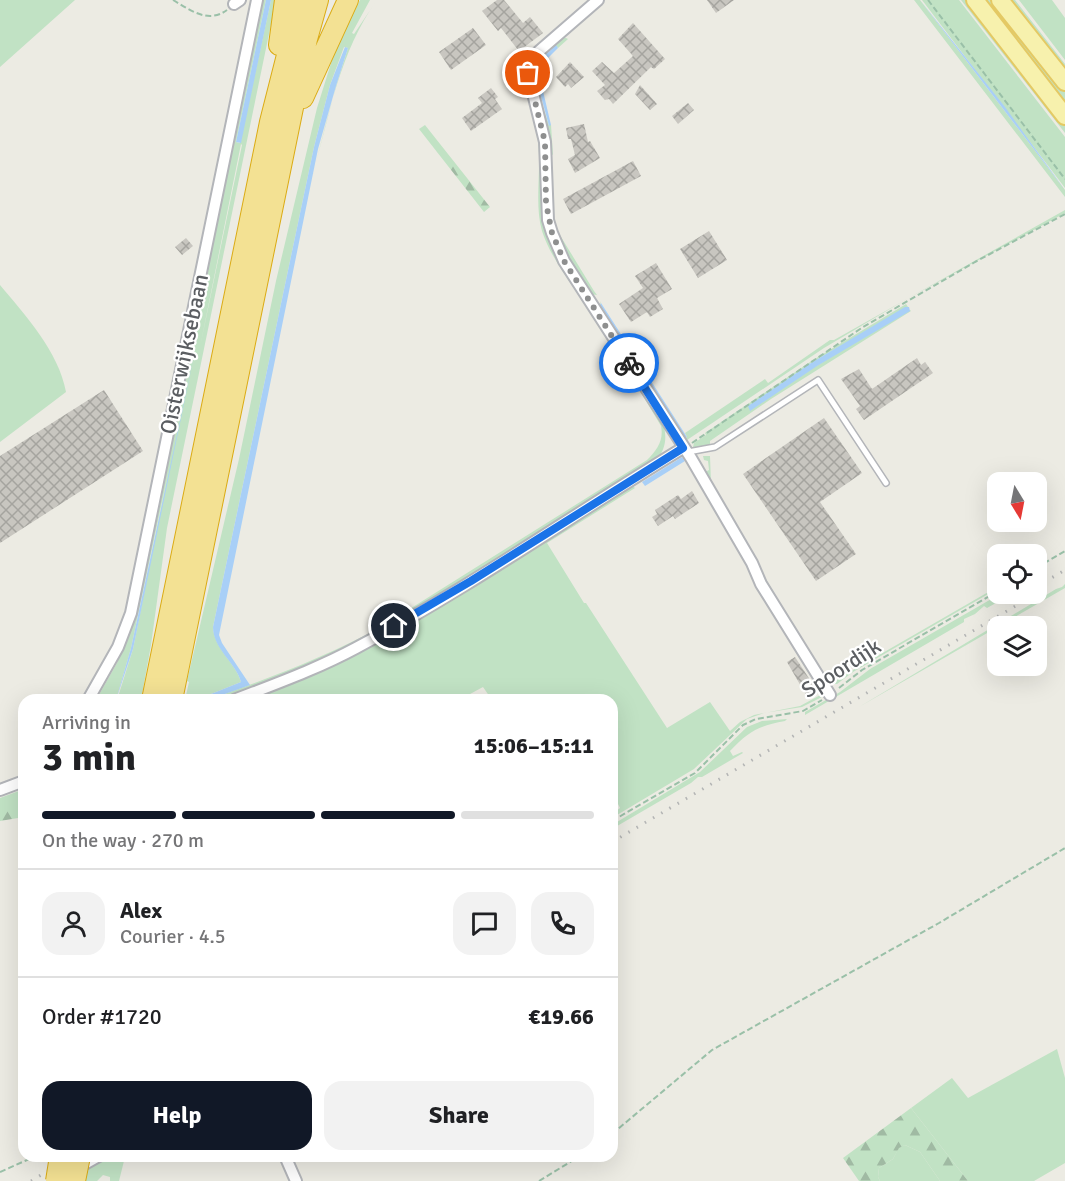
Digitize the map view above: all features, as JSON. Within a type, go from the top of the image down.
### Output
[{"type":"highway","points":[[270,122],[285,0]]},
{"type":"highway","points":[[153,694],[270,122],[302,0]]},
{"type":"highway","points":[[173,694],[308,39],[318,0]]},
{"type":"highway","points":[[290,128],[348,0]]},
{"type":"highway","points":[[55,1181],[59,1162]]},
{"type":"highway","points":[[75,1181],[79,1162]]},
{"type":"main road","points":[[975,0],[1065,116]]},
{"type":"main road","points":[[1000,0],[1065,82]]},
{"type":"street","name":"Oisterwijksebaan","points":[[91,694],[118,646],[131,613],[257,0]]},
{"type":"street","points":[[598,0],[538,52],[528,73],[545,142],[548,220],[557,248],[685,450],[752,563],[761,584],[830,695]]},
{"type":"street","points":[[249,694],[355,649],[685,450]]},
{"type":"street","points":[[0,790],[18,783]]},
{"type":"street","points":[[55,1181],[88,1162]]},
{"type":"street","points":[[288,1162],[296,1181]]},
{"type":"lane","points":[[685,450],[715,447],[818,380],[886,483]]},
{"type":"path","points":[[173,0],[204,16],[224,12],[237,2]]},
{"type":"path","points":[[928,0],[1065,179]]},
{"type":"path","points":[[685,450],[862,327],[975,262],[1065,214]]},
{"type":"path","points":[[1047,562],[1065,551]]},
{"type":"path","name":"Spoordijk","points":[[618,818],[695,773],[744,725],[756,719],[803,711],[830,695],[862,670],[987,597]]},
{"type":"path","points":[[618,1129],[712,1050],[939,924],[1065,848]]},
{"type":"path","points":[[0,1172],[23,1162]]},
{"type":"path","points":[[539,1181],[570,1162]]},
{"type":"green space","points":[[0,0],[75,0],[0,67]]},
{"type":"green space","points":[[261,0],[266,0],[236,142],[240,143],[271,0],[276,0],[167,528],[142,694],[119,694],[133,649],[169,469],[131,648],[118,694],[99,694],[117,663],[126,640],[196,317]],"holes":[[[241,144],[242,145],[200,347]]]},
{"type":"green space","points":[[360,0],[370,0],[352,33],[354,34],[377,0],[354,40],[332,103],[336,86],[348,48],[344,47],[330,85],[314,147],[213,627],[217,642],[235,668],[241,682],[211,694],[186,694],[189,682],[187,681],[239,459],[276,281],[317,108],[337,44]]},
{"type":"green space","points":[[914,0],[920,0],[1065,190],[1065,197]]},
{"type":"green space","points":[[922,0],[959,0],[1065,137],[1065,188]]},
{"type":"green space","points":[[961,0],[967,0],[1065,126],[1065,133]]},
{"type":"green space","points":[[983,0],[993,0],[1065,92],[1065,105]]},
{"type":"green space","points":[[1009,0],[1015,0],[1065,64],[1065,72]]},
{"type":"green space","points":[[1019,0],[1052,0],[1065,18],[1065,60]]},
{"type":"green space","points":[[562,36],[568,39],[558,48],[556,46],[537,64]]},
{"type":"green space","points":[[537,64],[536,80],[549,125],[551,125],[553,155],[550,153],[533,82]]},
{"type":"green space","points":[[516,66],[525,70],[541,139],[544,218],[664,426],[663,449],[656,461],[400,619],[339,653],[237,694],[224,694],[318,658],[381,627],[647,460],[659,445],[661,426],[559,266],[545,240],[539,215],[539,152],[534,114],[525,89],[511,70]]},
{"type":"green space","points":[[425,125],[490,207],[484,212],[419,129]]},
{"type":"green space","points":[[1065,210],[1065,213],[907,299]]},
{"type":"green space","points":[[558,232],[597,295],[590,294],[565,255],[556,233]]},
{"type":"green space","points":[[0,285],[49,348],[66,392],[0,442]]},
{"type":"green space","points":[[601,301],[600,305],[685,438],[687,437],[685,433],[765,379],[768,383],[830,340],[834,340],[904,301],[824,348],[687,440],[685,440],[598,307]]},
{"type":"green space","points":[[906,304],[908,307],[811,363],[749,406],[911,311],[771,399],[710,441],[710,447],[693,447],[694,443],[706,435],[705,433],[813,360]]},
{"type":"green space","points":[[703,456],[710,456],[711,484],[818,669],[834,681],[987,593],[987,595],[853,672],[837,684],[828,684],[813,666],[703,473],[709,470],[708,461],[704,460]]},
{"type":"green space","points":[[632,485],[635,488],[547,543],[667,728],[710,702],[730,731],[740,722],[754,715],[764,713],[747,719],[694,769],[618,814],[620,808],[618,804],[618,694],[488,694],[483,687],[470,694],[266,694],[352,656]]},
{"type":"green space","points":[[1065,584],[1065,588],[1047,598],[1047,594]]},
{"type":"green space","points":[[987,602],[987,604],[994,604],[987,608],[984,606],[975,614],[964,619],[964,622],[805,715],[805,712],[840,692],[870,669]]},
{"type":"green space","points":[[1031,604],[1037,604],[1017,616],[1011,616]]},
{"type":"green space","points":[[987,630],[987,633],[859,707]]},
{"type":"green space","points":[[824,693],[824,696],[802,707],[765,713],[800,706]]},
{"type":"green space","points":[[787,719],[761,727],[749,734],[730,751],[733,756],[743,753],[702,777],[698,777],[618,826],[618,821],[700,772],[747,727],[762,721]]},
{"type":"green space","points":[[18,791],[18,818],[0,821],[0,798]]},
{"type":"green space","points":[[1057,1049],[1065,1078],[1065,1163],[1034,1181],[968,1181],[911,1108],[952,1078],[968,1098]]},
{"type":"green space","points":[[911,1108],[968,1181],[940,1181],[920,1152],[905,1145],[899,1148],[893,1159],[879,1168],[880,1181],[859,1181],[843,1158]]},
{"type":"green space","points":[[905,1145],[920,1152],[940,1181],[880,1181],[879,1168],[893,1159],[899,1147]]},
{"type":"green space","points":[[124,1162],[119,1181],[110,1181],[110,1177],[103,1175],[97,1181],[85,1181],[92,1164]]},
{"type":"water","points":[[266,0],[271,0],[241,143],[236,142]]},
{"type":"water","points":[[920,0],[1005,107],[1065,190]]},
{"type":"water","points":[[556,45],[558,48],[542,64],[539,74],[551,125],[549,126],[535,74],[541,59]]},
{"type":"water","points":[[345,47],[348,48],[318,149],[219,635],[250,685],[225,694],[211,694],[241,682],[235,668],[217,642],[213,627],[314,147],[330,85]]},
{"type":"water","points":[[601,303],[687,437],[685,438],[600,305]]},
{"type":"water","points":[[905,307],[909,307],[910,311],[817,366],[750,411],[748,406],[811,363]]},
{"type":"water","points":[[195,351],[133,649],[118,694],[131,648]]},
{"type":"water","points":[[682,457],[685,461],[645,486],[642,482]]},
{"type":"building","points":[[497,0],[504,0],[523,23],[530,17],[543,33],[519,51],[501,28],[498,31],[482,11]]},
{"type":"building","points":[[707,0],[734,0],[716,13]]},
{"type":"building","points":[[633,23],[665,59],[654,69],[651,67],[613,104],[609,99],[605,100],[597,91],[605,85],[592,71],[602,62],[614,73],[633,56],[618,39]]},
{"type":"building","points":[[473,28],[486,45],[451,70],[439,52]]},
{"type":"building","points":[[570,62],[584,77],[571,88],[568,84],[565,87],[556,77]]},
{"type":"building","points":[[640,85],[657,104],[650,110],[635,94]]},
{"type":"building","points":[[491,88],[498,97],[495,99],[502,109],[471,131],[462,118],[482,103],[478,98]]},
{"type":"building","points":[[688,103],[694,110],[678,124],[672,116]]},
{"type":"building","points":[[584,124],[588,142],[590,141],[600,158],[575,173],[568,159],[575,155],[566,128]]},
{"type":"building","points":[[633,161],[641,176],[571,214],[563,199]]},
{"type":"building","points":[[709,231],[727,260],[698,278],[680,249]]},
{"type":"building","points":[[186,238],[193,246],[182,255],[175,247]]},
{"type":"building","points":[[656,263],[672,289],[657,298],[663,309],[650,317],[647,312],[631,322],[619,304],[643,288],[635,276]]},
{"type":"building","points":[[917,358],[921,365],[925,362],[933,373],[864,420],[856,409],[860,406],[841,379],[859,369],[872,389]]},
{"type":"building","points":[[104,390],[143,451],[0,543],[0,456]]},
{"type":"building","points":[[824,418],[862,473],[820,502],[856,554],[816,581],[743,474]]},
{"type":"building","points":[[692,491],[699,503],[675,519],[673,516],[658,526],[652,517],[657,514],[655,510],[678,495],[681,499]]},
{"type":"building","points":[[795,657],[816,689],[806,695],[787,662]]},
{"type":"railway","points":[[1047,581],[1065,570]]},
{"type":"railway","points":[[618,838],[1019,604]]},
{"type":"railway","points":[[31,1181],[63,1162]]},
{"type":"way so far","points":[[528,73],[545,142],[546,203],[548,220],[557,248],[629,363]]},
{"type":"route","points":[[394,626],[471,581],[683,448],[629,363]]}]
